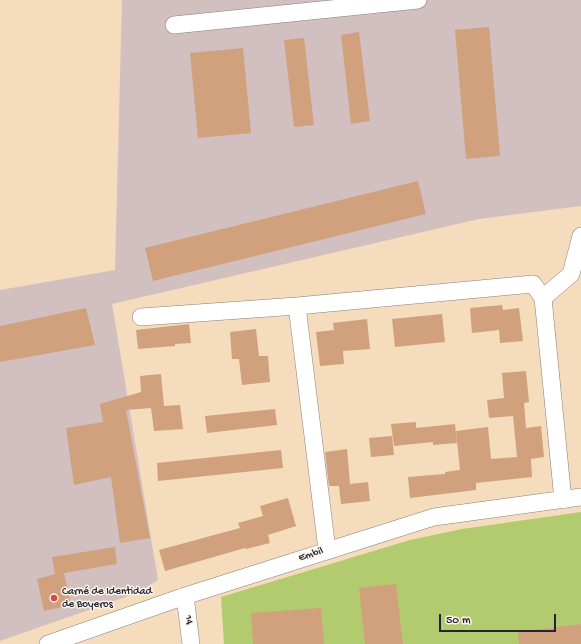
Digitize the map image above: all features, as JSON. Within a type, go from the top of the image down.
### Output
[{"type":"street","points":[[174,25],[418,0]]},
{"type":"street","points":[[543,298],[571,274],[581,236]]},
{"type":"street","points":[[140,317],[297,306],[533,284],[543,298],[563,500]]},
{"type":"street","points":[[297,306],[327,550]]},
{"type":"street","name":"Embil","points":[[48,644],[185,596],[434,517],[581,497]]},
{"type":"street","name":"14","points":[[185,596],[191,644]]},
{"type":"shaded area","points":[[122,0],[581,0],[581,206],[479,219],[112,304],[158,580],[137,593],[0,641],[0,290],[115,270]]},
{"type":"green space","points":[[581,512],[581,644],[224,644],[221,597],[410,540],[462,529]]},
{"type":"building","points":[[489,27],[500,156],[466,159],[455,30]]},
{"type":"building","points":[[359,32],[370,121],[351,124],[341,35]]},
{"type":"building","points":[[304,38],[314,125],[294,127],[284,40]]},
{"type":"building","points":[[243,48],[251,133],[198,138],[190,53]]},
{"type":"building","points":[[418,181],[426,214],[153,281],[145,248]]},
{"type":"building","points":[[502,305],[503,310],[519,308],[523,341],[500,343],[499,330],[472,333],[470,308]]},
{"type":"building","points":[[86,308],[95,345],[0,362],[0,326]]},
{"type":"building","points":[[442,314],[445,342],[395,347],[392,319]]},
{"type":"building","points":[[367,319],[370,349],[343,351],[344,364],[320,366],[316,332],[334,330],[333,323]]},
{"type":"building","points":[[189,324],[191,343],[138,349],[136,330]]},
{"type":"building","points":[[256,329],[259,356],[268,356],[270,382],[242,385],[239,359],[232,359],[230,332]]},
{"type":"building","points":[[526,371],[529,402],[524,403],[526,428],[541,426],[544,457],[531,459],[532,477],[476,483],[476,490],[410,498],[408,477],[445,474],[445,472],[460,470],[456,431],[488,427],[491,459],[517,457],[513,416],[489,418],[487,400],[504,398],[502,373]]},
{"type":"building","points":[[161,374],[164,406],[180,405],[183,429],[154,431],[151,408],[126,410],[150,538],[120,543],[111,477],[74,485],[66,428],[103,422],[100,404],[141,392],[140,376]]},
{"type":"building","points":[[275,409],[277,425],[207,433],[205,416]]},
{"type":"building","points":[[416,422],[416,428],[455,424],[457,443],[433,445],[433,442],[394,446],[391,424]]},
{"type":"building","points":[[392,436],[394,455],[371,457],[369,438]]},
{"type":"building","points":[[347,449],[350,484],[368,482],[370,501],[341,504],[339,486],[329,486],[325,452]]},
{"type":"building","points":[[281,450],[283,468],[158,481],[157,463]]},
{"type":"building","points":[[288,498],[296,526],[268,535],[270,543],[245,548],[165,571],[159,550],[240,528],[238,523],[263,516],[260,506]]},
{"type":"building","points":[[115,547],[117,564],[64,573],[71,605],[44,611],[37,579],[55,574],[52,557]]},
{"type":"building","points":[[396,584],[403,644],[365,644],[359,588]]},
{"type":"building","points":[[321,608],[324,644],[253,644],[251,613]]},
{"type":"building","points":[[581,624],[581,644],[519,644],[518,632]]},
{"type":"place","name":"Carné de Identidad de Boyeros","points":[[54,598]]}]
